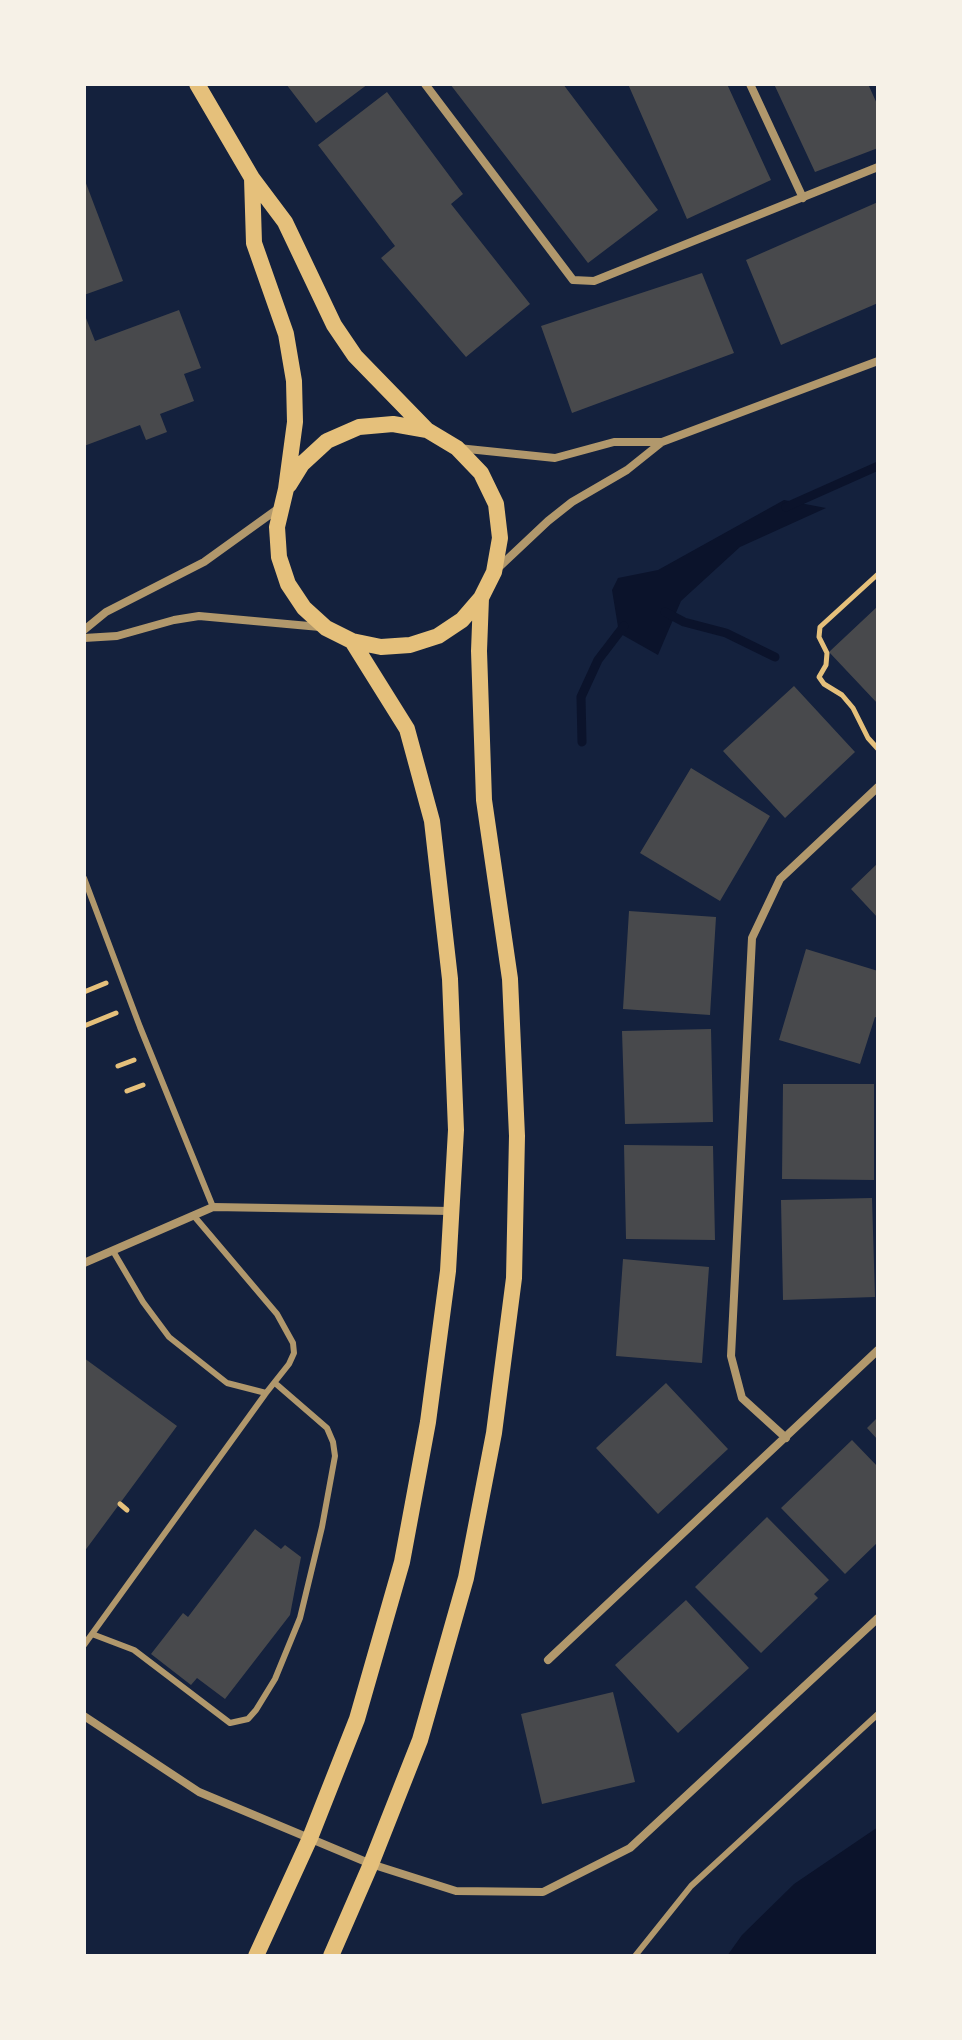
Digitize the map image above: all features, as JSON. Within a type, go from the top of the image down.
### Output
[{"type":"main road","points":[[197,84],[252,178],[285,222],[334,325],[355,356],[427,430],[457,448],[481,473],[496,504],[500,538],[494,572],[481,598],[462,620],[438,636],[410,645],[381,647],[352,641],[326,628],[304,608],[288,584],[279,557],[277,527],[286,489],[295,422],[294,381],[286,334],[254,243],[252,178]]},
{"type":"main road","points":[[286,489],[302,464],[327,441],[359,427],[393,424],[427,430]]},
{"type":"main road","points":[[331,1956],[420,1740],[466,1578],[494,1433],[514,1278],[517,1136],[511,995],[503,917],[484,800],[479,651],[481,598]]},
{"type":"main road","points":[[256,1956],[310,1838],[357,1719],[402,1562],[428,1422],[448,1271],[456,1130],[450,979],[432,821],[407,729],[352,641]]},
{"type":"street","points":[[425,84],[573,280],[594,281],[878,167]]},
{"type":"street","points":[[750,84],[803,198]]},
{"type":"street","points":[[494,572],[560,511],[627,470],[662,442],[878,361]]},
{"type":"street","points":[[457,448],[555,458],[614,442],[662,442]]},
{"type":"street","points":[[84,630],[106,612],[204,562],[280,508]]},
{"type":"street","points":[[84,638],[117,636],[199,616],[326,628]]},
{"type":"street","points":[[786,1438],[742,1398],[731,1356],[752,938],[780,879],[878,787]]},
{"type":"street","points":[[84,1263],[213,1207],[452,1211]]},
{"type":"street","points":[[548,1660],[878,1350]]},
{"type":"street","points":[[84,1716],[199,1792],[371,1864],[456,1891],[543,1892],[630,1848],[878,1618]]},
{"type":"lane","points":[[84,878],[213,1207]]},
{"type":"lane","points":[[84,1645],[294,1353],[293,1343],[277,1314],[194,1216]]},
{"type":"lane","points":[[113,1251],[143,1302],[169,1337],[227,1383],[266,1393]]},
{"type":"lane","points":[[92,1634],[134,1650],[222,1720],[239,1723],[256,1710],[275,1679],[300,1618],[335,1456],[327,1428],[275,1383]]},
{"type":"lane","points":[[635,1956],[691,1886],[878,1714]]},
{"type":"path","points":[[878,574],[820,627],[819,637],[827,653],[826,665],[819,677],[853,708],[868,738],[878,749]]},
{"type":"path","points":[[84,1026],[133,1006]]},
{"type":"path","points":[[120,1504],[127,1510]]},
{"type":"water","points":[[784,500],[826,508],[740,547],[681,601],[658,655],[619,633],[612,590],[618,578],[658,570]]},
{"type":"water","points":[[878,1827],[878,1956],[727,1956],[742,1935],[794,1884]]},
{"type":"building","points":[[286,84],[368,84],[316,123]]},
{"type":"building","points":[[450,84],[563,84],[658,210],[588,263]]},
{"type":"building","points":[[628,84],[727,84],[771,180],[687,219]]},
{"type":"building","points":[[774,84],[868,84],[878,106],[878,148],[815,172]]},
{"type":"building","points":[[387,92],[463,194],[451,204],[530,304],[466,357],[381,258],[395,246],[318,145]]},
{"type":"building","points":[[84,178],[123,281],[84,295]]},
{"type":"building","points":[[878,202],[878,303],[781,345],[746,260]]},
{"type":"building","points":[[702,273],[734,353],[572,413],[541,326]]},
{"type":"building","points":[[179,310],[201,368],[184,374],[194,401],[160,414],[167,432],[146,440],[140,425],[84,446],[84,313],[95,341]]},
{"type":"building","points":[[878,606],[878,704],[829,652]]},
{"type":"building","points":[[794,686],[855,752],[785,818],[723,751]]},
{"type":"building","points":[[691,768],[770,816],[720,901],[640,853]]},
{"type":"building","points":[[878,863],[878,918],[851,889]]},
{"type":"building","points":[[629,911],[716,917],[710,1015],[623,1009]]},
{"type":"building","points":[[806,949],[878,971],[878,1018],[875,1017],[860,1064],[779,1040]]},
{"type":"building","points":[[711,1029],[713,1122],[625,1124],[622,1031]]},
{"type":"building","points":[[783,1084],[874,1084],[874,1180],[782,1179]]},
{"type":"building","points":[[624,1145],[713,1146],[715,1240],[626,1239]]},
{"type":"building","points":[[872,1198],[875,1297],[783,1300],[781,1200]]},
{"type":"building","points":[[623,1259],[709,1267],[702,1363],[616,1356]]},
{"type":"building","points":[[84,1358],[177,1426],[84,1552]]},
{"type":"building","points":[[666,1383],[728,1449],[658,1514],[596,1448]]},
{"type":"building","points":[[878,1417],[878,1440],[867,1428]]},
{"type":"building","points":[[852,1440],[878,1467],[878,1542],[845,1574],[781,1508]]},
{"type":"building","points":[[767,1517],[829,1580],[814,1594],[818,1598],[761,1653],[695,1587]]},
{"type":"building","points":[[255,1529],[281,1549],[285,1545],[301,1557],[290,1615],[225,1699],[197,1678],[191,1685],[151,1654],[183,1613],[188,1617]]},
{"type":"building","points":[[686,1600],[749,1668],[678,1733],[615,1665]]},
{"type":"building","points":[[613,1692],[635,1782],[542,1804],[521,1714]]},
{"type":"waterway","points":[[786,507],[878,466]]},
{"type":"waterway","points":[[665,612],[684,622],[726,633],[775,657]]},
{"type":"waterway","points":[[582,742],[581,697],[598,660],[624,626]]}]
